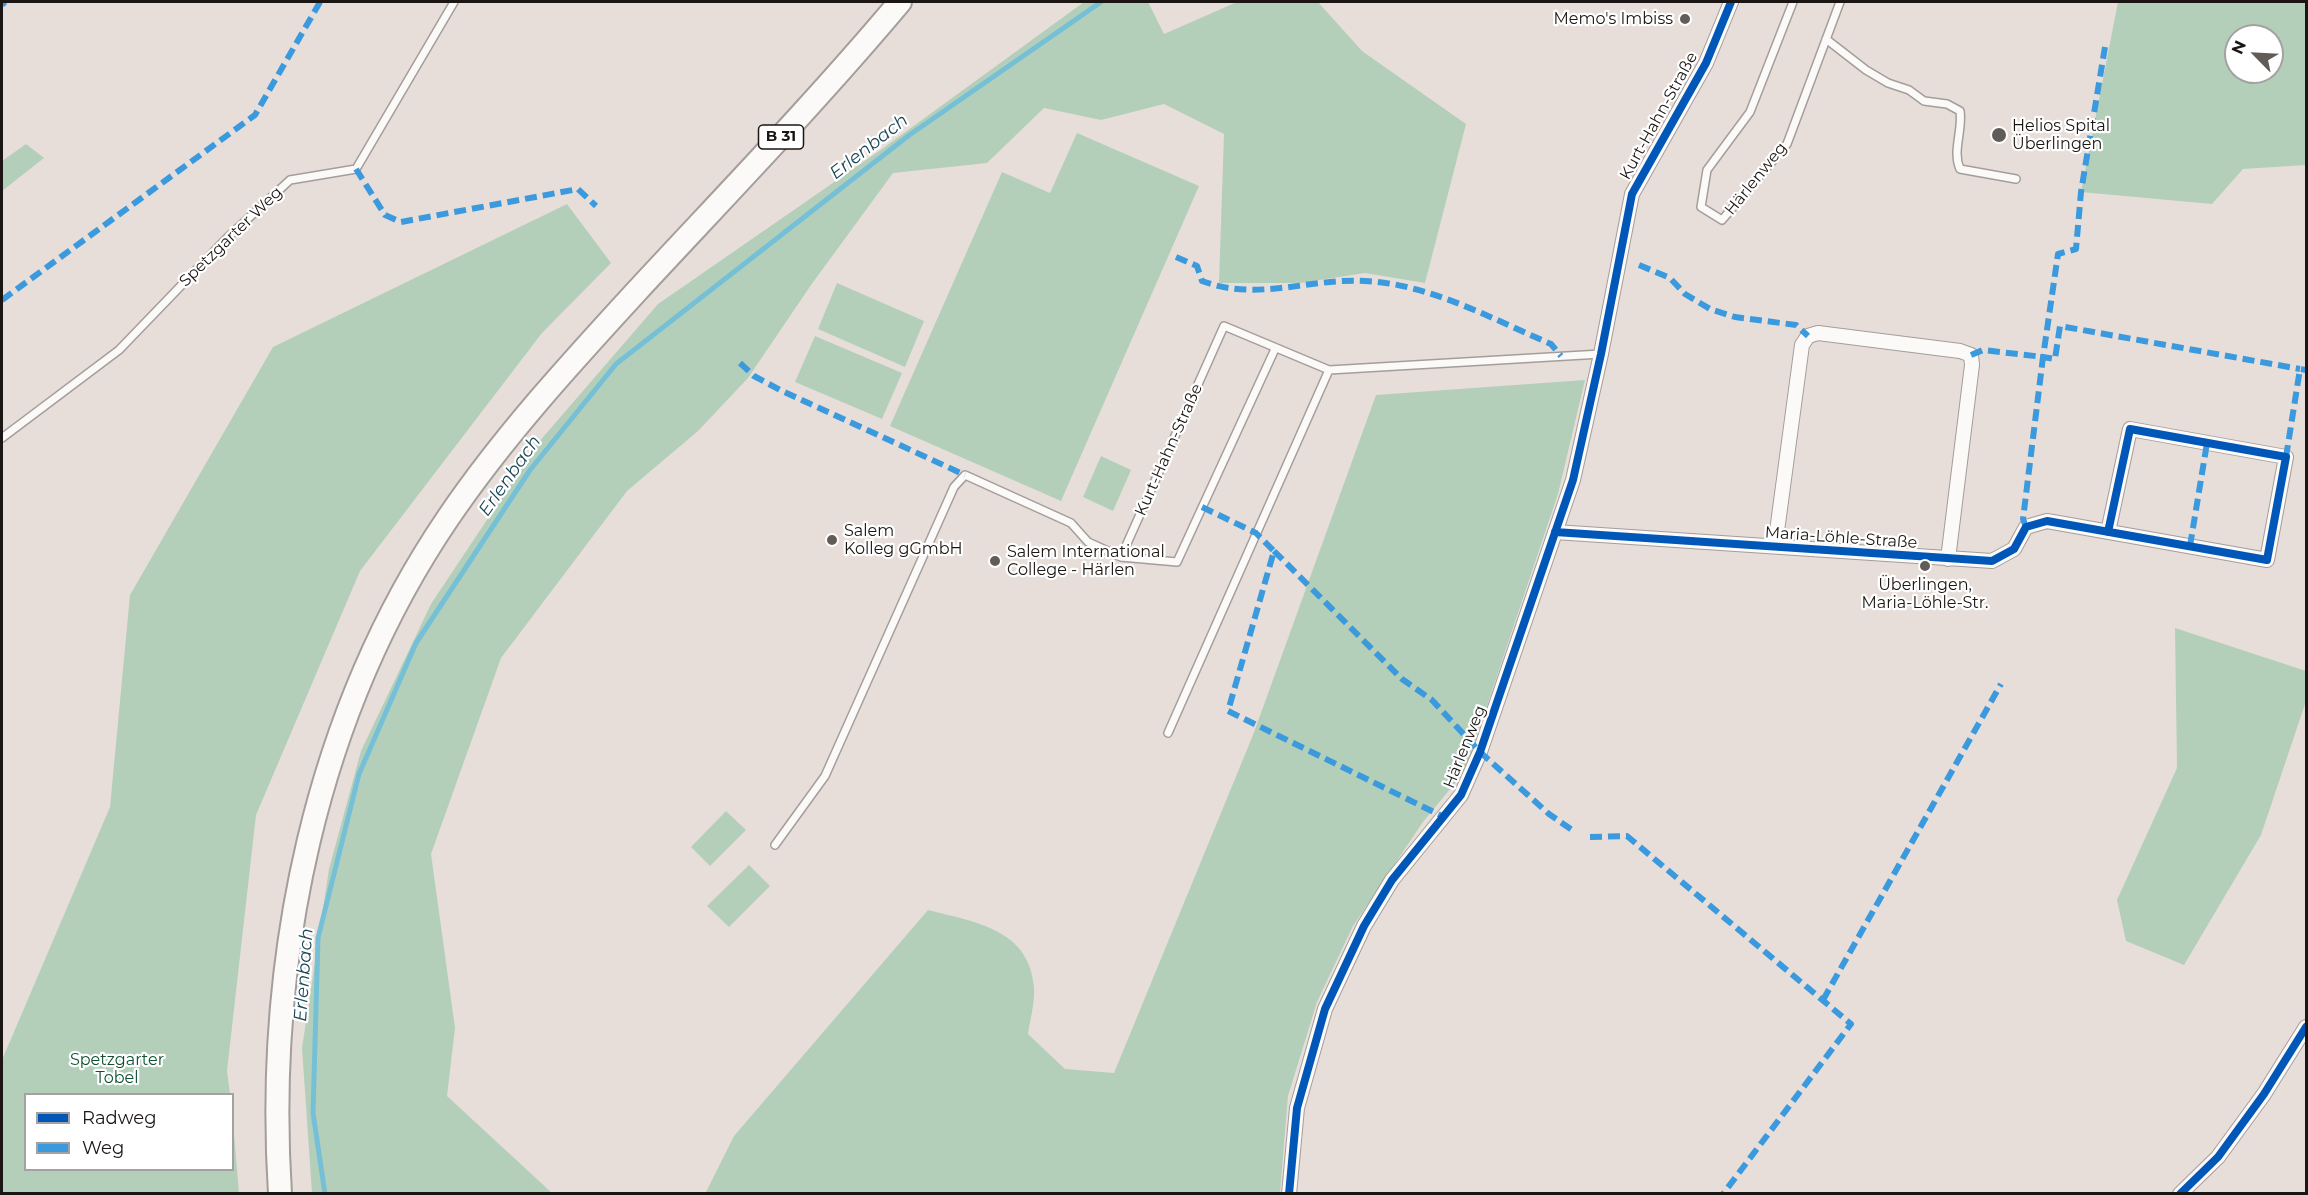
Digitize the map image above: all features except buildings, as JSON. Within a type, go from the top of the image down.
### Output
[{"type":"main road","name":"B 31","points":[[280,1194],[277,1084],[282,1003],[291,934],[305,857],[329,770],[355,695],[382,632],[415,569],[448,518],[541,395],[791,127],[900,2]]},
{"type":"street","name":"Kurt-Hahn-Straße","points":[[1601,354],[1632,194],[1707,63],[1731,2]]},
{"type":"street","name":"Maria-Löhle-Straße","points":[[1775,546],[1802,345],[1808,336],[1818,333],[1960,351],[1971,356],[1972,365],[1948,560]]},
{"type":"street","name":"Härlenweg","points":[[1289,1194],[1297,1108],[1324,1009],[1364,926],[1392,880],[1461,795],[1480,752],[1573,480],[1601,354]]},
{"type":"street","name":"Maria-Löhle-Straße","points":[[1555,532],[1948,560],[1992,561],[2014,549],[2026,527],[2047,521],[2108,532],[2266,560],[2286,457],[2130,429],[2108,532]]},
{"type":"street","points":[[2180,1194],[2218,1157],[2264,1094],[2307,1027]]},
{"type":"lane","name":"Spetzgarter Weg","points":[[2,438],[119,350],[227,238],[290,180],[356,169],[453,2]]},
{"type":"lane","name":"Härlenweg","points":[[1792,2],[1750,112],[1707,170],[1701,207],[1722,220],[1787,144],[1840,2]]},
{"type":"lane","points":[[1826,39],[1866,70],[1888,83],[1909,90],[1924,101],[1947,104],[1960,111],[1962,123],[1956,160],[1960,169],[2016,179]]},
{"type":"lane","name":"Kurt-Hahn-Straße","points":[[1121,557],[1224,326],[1329,370],[1601,354]]},
{"type":"lane","points":[[775,845],[825,776],[954,487],[965,475],[1071,523],[1088,542],[1121,557],[1177,562],[1275,349]]},
{"type":"lane","points":[[1168,733],[1329,370]]},
{"type":"green space","points":[[1084,2],[1148,2],[1164,34],[1237,2],[1318,2],[1362,51],[1466,124],[1425,283],[1365,273],[1300,283],[1219,283],[1224,134],[1164,104],[1101,120],[1044,108],[987,163],[893,173],[811,285],[748,378],[698,431],[627,491],[501,658],[431,854],[455,1028],[447,1096],[552,1193],[312,1193],[302,1048],[329,869],[361,751],[431,604],[538,443],[658,304],[882,149]]},
{"type":"green space","points":[[2118,2],[2306,2],[2306,165],[2243,169],[2212,204],[2081,192]]},
{"type":"green space","points":[[1077,133],[1199,186],[1061,501],[890,426],[1002,172],[1050,193]]},
{"type":"green space","points":[[26,144],[44,158],[2,191],[2,161]]},
{"type":"green space","name":"Spetzgarter Tobel","points":[[567,204],[611,263],[542,333],[360,571],[256,815],[227,1071],[230,1093],[24,1093],[24,1171],[234,1171],[234,1135],[239,1193],[2,1193],[2,1060],[110,807],[130,595],[273,347]]},
{"type":"green space","points":[[837,283],[924,321],[905,367],[818,329]]},
{"type":"green space","points":[[815,336],[902,373],[882,419],[795,382]]},
{"type":"green space","points":[[1585,380],[1558,494],[1465,771],[1423,822],[1353,926],[1317,1002],[1288,1096],[1280,1193],[705,1194],[734,1136],[928,910],[981,924],[1011,941],[1022,953],[1030,968],[1034,988],[1028,1034],[1065,1069],[1114,1073],[1253,735],[1376,395]]},
{"type":"green space","points":[[1101,456],[1131,470],[1113,511],[1083,497]]},
{"type":"green space","points":[[2175,628],[2306,671],[2306,701],[2261,835],[2184,965],[2126,941],[2117,900],[2177,768]]},
{"type":"green space","points":[[726,811],[746,830],[710,866],[691,847]]},
{"type":"green space","points":[[749,865],[770,886],[729,927],[707,906]]},
{"type":"waterway","name":"Erlenbach","points":[[325,1194],[313,1113],[318,938],[359,774],[416,643],[530,470],[616,364],[908,136],[1101,2]]},
{"type":"marked path","points":[[2,5],[5,2]]},
{"type":"marked path","points":[[2,300],[255,115],[320,2]]},
{"type":"marked path","points":[[2105,47],[2081,192],[2076,249],[2058,254],[2043,357],[2055,359],[2060,326],[2300,369]]},
{"type":"marked path","points":[[356,169],[385,215],[401,222],[578,189],[596,206]]},
{"type":"marked path","points":[[1176,257],[1197,266],[1202,281],[1223,287],[1263,289],[1365,281],[1413,289],[1460,304],[1551,344],[1561,356]]},
{"type":"marked path","points":[[1639,265],[1670,278],[1685,294],[1710,309],[1735,317],[1796,325],[1808,336]]},
{"type":"marked path","points":[[1971,355],[1983,350],[2043,357],[2023,519],[2026,527]]},
{"type":"marked path","points":[[740,363],[754,376],[780,390],[965,475]]},
{"type":"marked path","points":[[2286,457],[2300,369],[2306,370]]},
{"type":"marked path","points":[[2190,546],[2207,443]]},
{"type":"marked path","points":[[1202,507],[1256,533],[1274,551],[1228,711],[1444,817]]},
{"type":"marked path","points":[[1274,551],[1402,679],[1432,700],[1480,752],[1549,814],[1572,830]]},
{"type":"marked path","points":[[1823,1000],[2001,684]]},
{"type":"marked path","points":[[1590,837],[1627,836],[1851,1024],[1723,1194]]},
{"type":"cycle path","points":[[1289,1194],[1297,1108],[1325,1009],[1364,926],[1392,880],[1461,795],[1480,752],[1573,480],[1601,354],[1632,194],[1706,63],[1731,2]]},
{"type":"cycle path","points":[[1555,532],[1992,561],[2014,549],[2026,527],[2047,521],[2064,524],[2267,560],[2286,457],[2130,429],[2108,532]]},
{"type":"cycle path","points":[[2180,1194],[2218,1157],[2264,1094],[2306,1027]]},
{"type":"place","name":"Memo's Imbiss","points":[[1685,19]]},
{"type":"place","name":"Helios Spital Überlingen","points":[[1999,135]]},
{"type":"place","name":"Salem Kolleg gGmbH","points":[[832,540]]},
{"type":"place","name":"Salem International College - Härlen","points":[[995,561]]},
{"type":"place","name":"Überlingen, Maria-Löhle-Str.","points":[[1925,566]]}]
